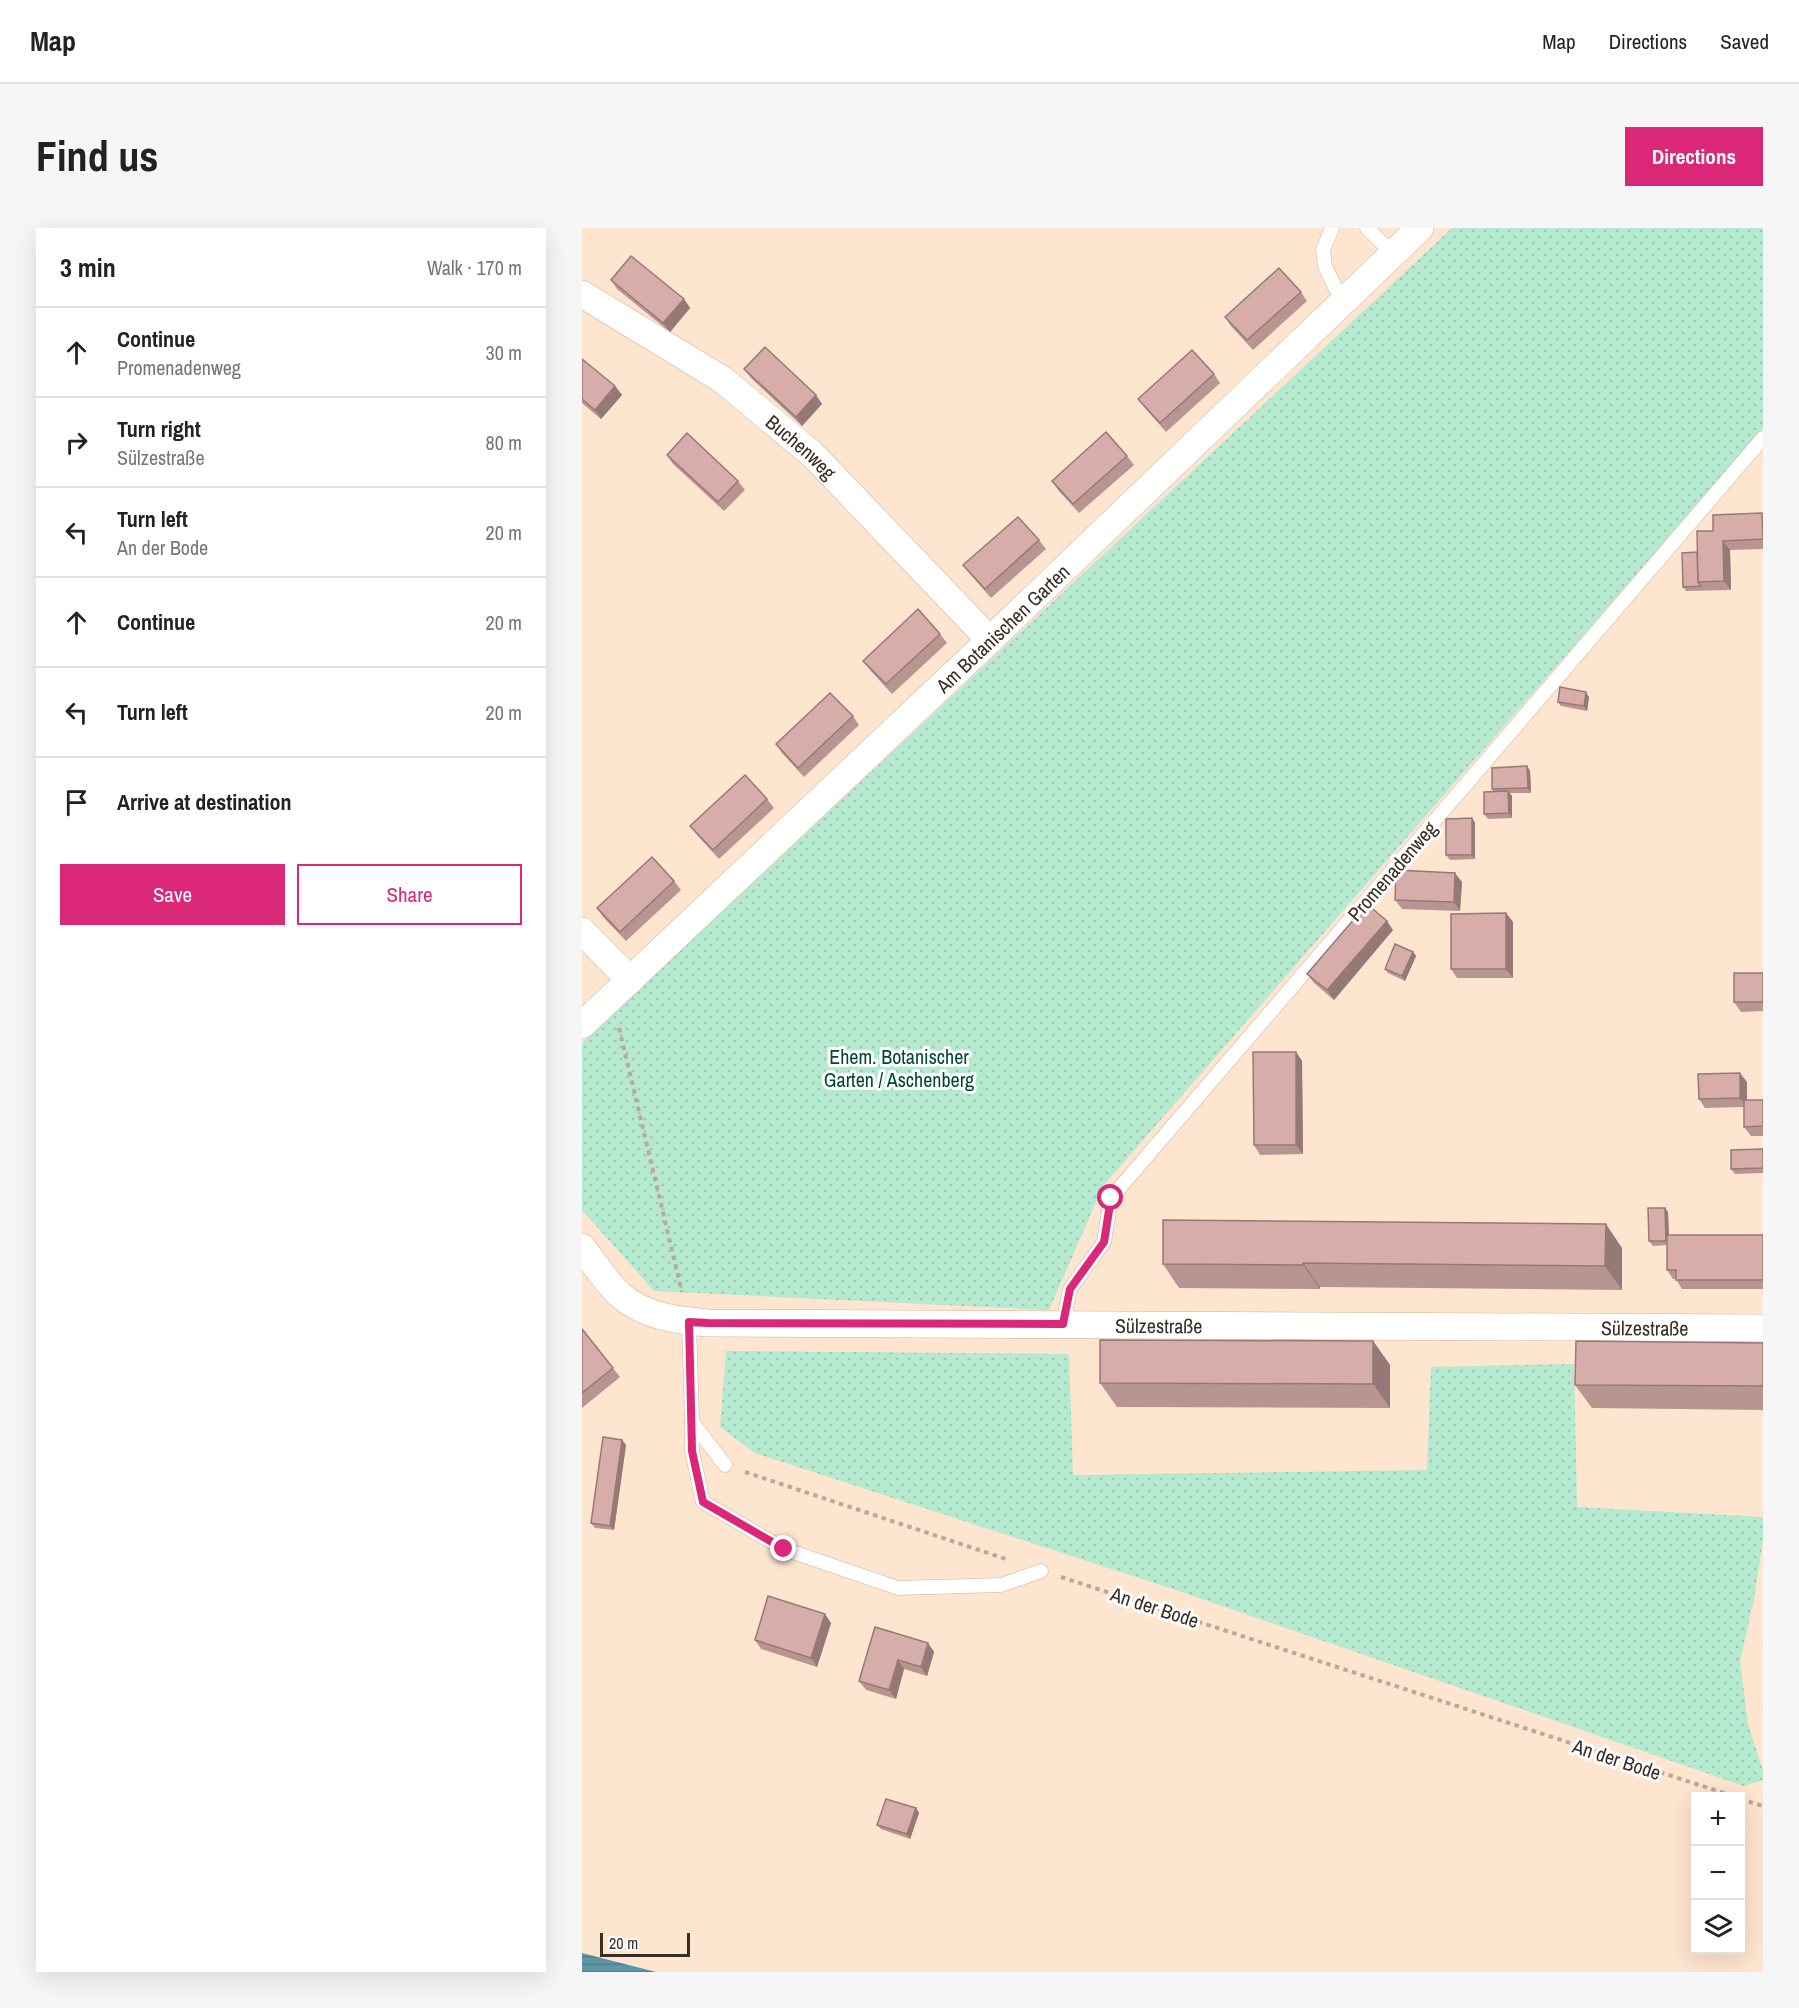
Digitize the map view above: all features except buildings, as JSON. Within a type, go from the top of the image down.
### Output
[{"type":"street","name":"Am Botanischen Garten","points":[[582,1025],[990,640],[1420,228]]},
{"type":"street","name":"Buchenweg","points":[[582,294],[723,380],[803,446],[990,640]]},
{"type":"street","points":[[582,931],[621,989]]},
{"type":"street","name":"Sülzestraße","points":[[582,1247],[620,1294],[644,1311],[689,1322],[1763,1328]]},
{"type":"lane","points":[[1366,228],[1394,254]]},
{"type":"lane","points":[[1331,231],[1323,250],[1325,266],[1342,302]]},
{"type":"lane","name":"Promenadenweg","points":[[1063,1324],[1070,1289],[1104,1242],[1111,1198],[1763,438]]},
{"type":"lane","points":[[689,1322],[692,1451],[703,1502],[784,1549],[898,1588],[1001,1585],[1041,1571]]},
{"type":"lane","points":[[692,1422],[725,1465]]},
{"type":"path","points":[[621,989],[689,1322]]},
{"type":"path","name":"An der Bode","points":[[725,1465],[1717,1792]]},
{"type":"path","points":[[1745,1801],[1763,1806]]},
{"type":"green space","name":"Ehem. Botanischer Garten / Aschenberg","points":[[1452,228],[1763,228],[1763,429],[1103,1186],[1049,1310],[654,1291],[582,1210],[582,1043]]},
{"type":"green space","points":[[726,1351],[1069,1354],[1073,1475],[1427,1470],[1431,1367],[1574,1364],[1577,1507],[1763,1517],[1763,1540],[1754,1599],[1740,1661],[1748,1724],[1763,1771],[1763,1780],[1744,1786],[1173,1589],[755,1453],[720,1427]]},
{"type":"water","points":[[582,1953],[656,1972],[582,1972]]},
{"type":"route","points":[[784,1549],[703,1502],[692,1451],[689,1322],[1063,1324],[1070,1289],[1104,1242],[1111,1198]]}]
